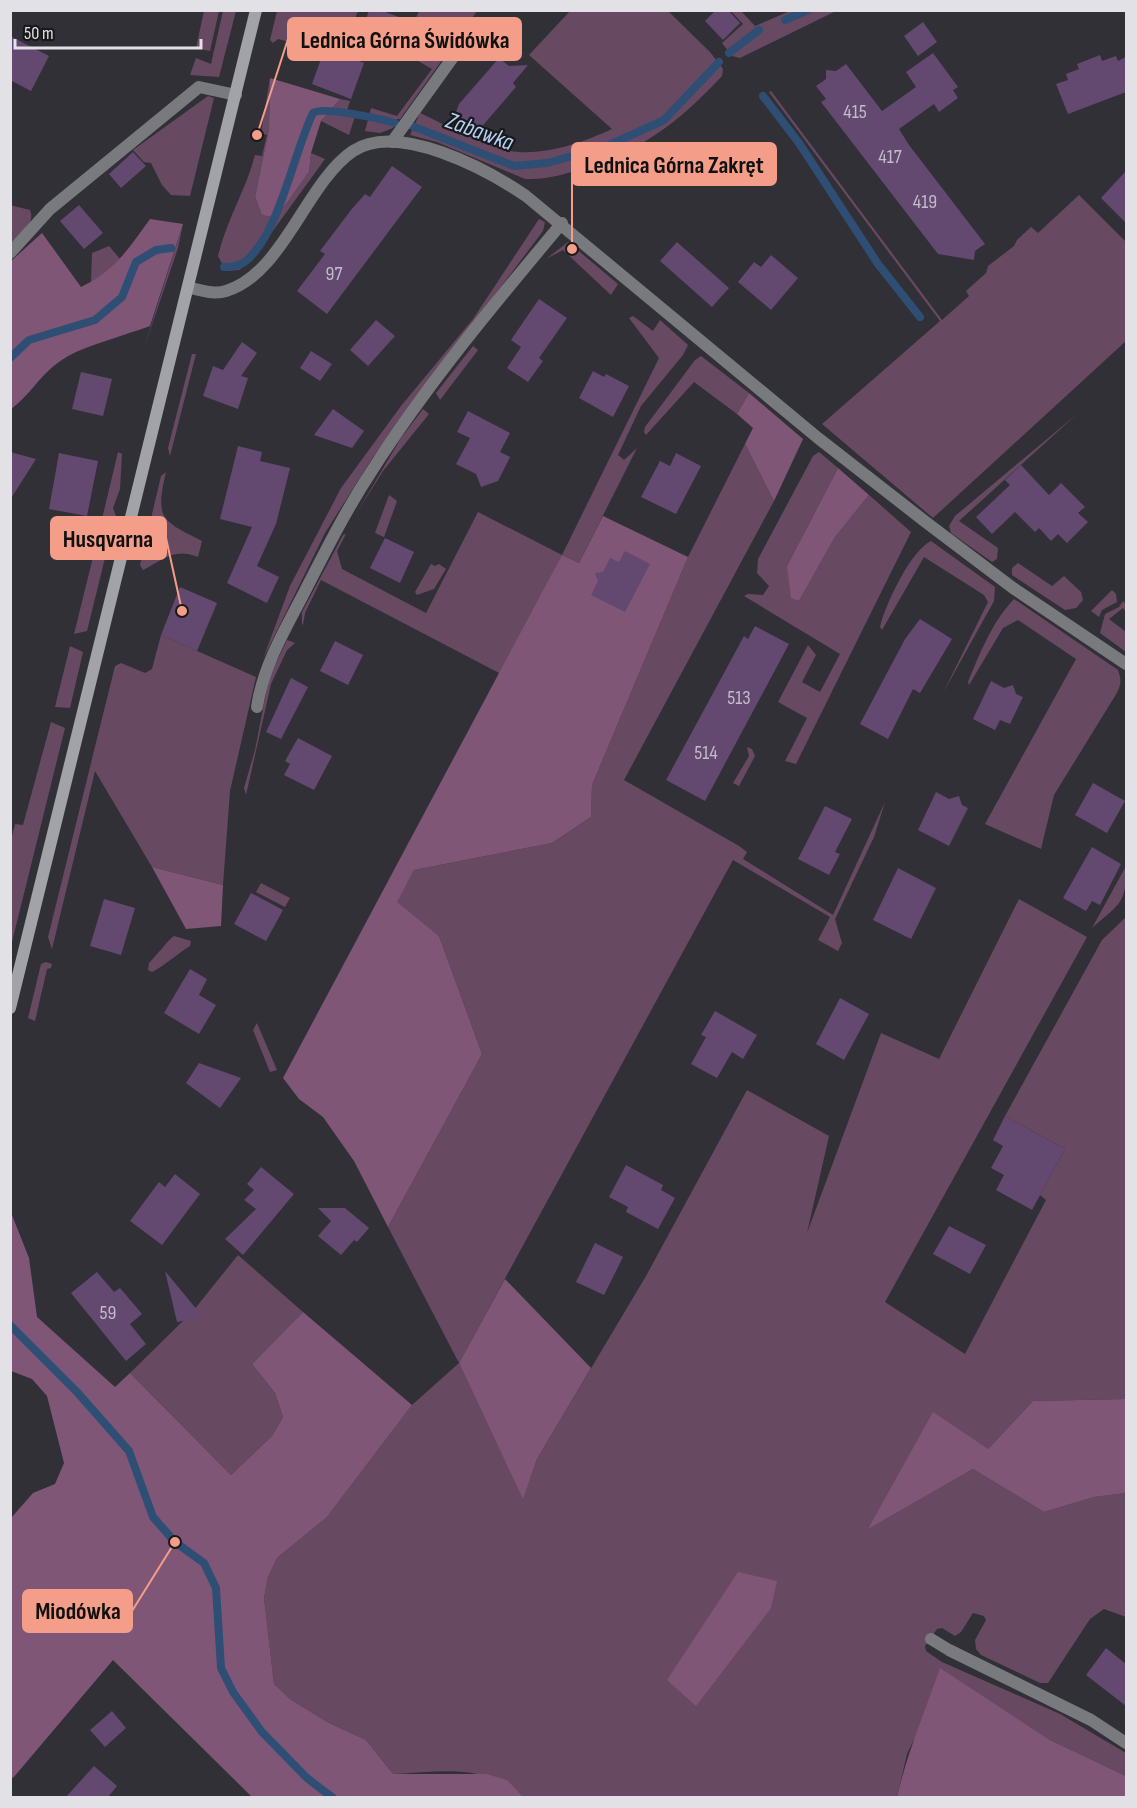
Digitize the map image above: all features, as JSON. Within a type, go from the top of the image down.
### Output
[{"type":"main road","points":[[10,1008],[190,288],[256,10]]},
{"type":"street","points":[[392,142],[474,28]]},
{"type":"street","points":[[10,253],[50,209],[199,87],[236,95]]},
{"type":"street","points":[[190,288],[225,292],[241,284],[274,252],[319,188],[354,150],[372,144],[392,142],[438,151],[498,177],[562,223],[638,290],[908,509],[1013,588],[1126,664]]},
{"type":"street","points":[[257,707],[266,670],[286,628],[339,525],[370,472],[420,401],[562,223]]},
{"type":"street","points":[[931,1639],[1091,1720],[1126,1743]]},
{"type":"shaded area","points":[[277,10],[358,11],[347,37],[310,47],[278,39],[273,43],[270,40]]},
{"type":"shaded area","points":[[204,11],[219,11],[210,51],[196,48]]},
{"type":"shaded area","points":[[223,11],[236,11],[219,77],[190,75],[196,58],[211,64]]},
{"type":"shaded area","points":[[419,11],[477,11],[400,119],[397,119],[393,128],[380,133],[365,131],[371,108],[397,116],[432,69],[401,51]]},
{"type":"shaded area","points":[[570,11],[668,11],[710,52],[723,69],[722,76],[676,120],[643,142],[606,160],[548,178],[525,179],[437,142],[410,135],[420,113],[482,142],[518,152],[542,151],[566,146],[612,129],[529,55]]},
{"type":"shaded area","points":[[731,11],[741,11],[755,26],[790,11],[836,11],[740,58],[732,56],[722,43],[743,24]]},
{"type":"shaded area","points":[[270,78],[269,129],[255,197],[262,215],[276,218],[309,172],[311,153],[325,159],[251,261],[239,270],[226,271],[218,256],[255,155],[262,156],[267,135],[261,133]]},
{"type":"shaded area","points":[[270,78],[340,99],[321,121],[311,153],[309,172],[276,218],[262,215],[255,197],[269,129]]},
{"type":"shaded area","points":[[771,91],[942,320],[969,296],[966,291],[986,273],[988,266],[1014,246],[1031,227],[1038,233],[1079,195],[1126,242],[1126,341],[933,518],[822,424],[940,321],[769,92]]},
{"type":"shaded area","points":[[208,96],[214,98],[190,196],[171,195],[162,185],[151,163],[144,162],[133,150]]},
{"type":"shaded area","points":[[340,99],[350,101],[347,110],[356,113],[349,135],[321,121]]},
{"type":"shaded area","points":[[10,205],[30,210],[31,220],[26,229],[10,244]]},
{"type":"shaded area","points":[[150,219],[183,224],[150,326],[94,345],[65,358],[49,370],[11,409],[11,261],[42,233],[81,287],[112,266]]},
{"type":"shaded area","points":[[539,219],[545,222],[543,231],[373,457],[325,533],[263,659],[290,586],[341,488],[401,406],[473,319]]},
{"type":"shaded area","points":[[183,224],[178,248],[144,348]]},
{"type":"shaded area","points":[[568,242],[618,284],[611,295],[563,250],[546,259]]},
{"type":"shaded area","points":[[109,246],[120,259],[102,277],[91,282],[92,253]]},
{"type":"shaded area","points":[[633,316],[653,331],[660,320],[688,345],[683,355],[641,406],[618,455],[624,460],[637,448],[579,563],[562,555],[659,358],[629,318]]},
{"type":"shaded area","points":[[473,346],[478,350],[440,400],[436,393]]},
{"type":"shaded area","points":[[192,354],[196,354],[170,456],[168,448]]},
{"type":"shaded area","points":[[701,356],[749,393],[737,414],[694,382],[646,435],[645,427],[695,360]]},
{"type":"shaded area","points":[[749,393],[803,439],[774,501],[745,444],[753,428],[737,414]]},
{"type":"shaded area","points":[[423,409],[429,414],[383,471],[355,516],[401,438]]},
{"type":"shaded area","points":[[1077,414],[959,521],[998,548],[997,559],[992,562],[951,533],[949,526],[955,516]]},
{"type":"shaded area","points":[[745,444],[774,501],[624,780],[739,846],[747,852],[743,859],[833,915],[885,802],[874,837],[835,919],[842,943],[838,951],[818,940],[830,917],[733,860],[459,1363],[388,1227],[482,1054],[439,936],[396,902],[414,870],[552,843],[591,817],[592,785],[688,557]]},
{"type":"shaded area","points":[[118,452],[122,454],[120,489],[113,508],[116,516],[108,530],[102,519]]},
{"type":"shaded area","points":[[819,452],[838,468],[787,566],[799,601],[835,537],[869,495],[911,532],[796,764],[785,761],[807,718],[778,702],[808,645],[816,655],[802,682],[820,692],[840,654],[744,596],[763,595],[769,586],[757,573],[758,559],[813,456]]},
{"type":"shaded area","points":[[838,468],[869,495],[835,537],[799,601],[791,598],[787,566]]},
{"type":"shaded area","points":[[166,472],[161,500],[164,516],[178,528],[202,541],[198,557],[190,554],[175,554],[143,570],[140,565],[161,476]]},
{"type":"shaded area","points":[[389,495],[397,501],[384,537],[375,533]]},
{"type":"shaded area","points":[[478,512],[562,555],[501,674],[321,580],[302,624],[302,612],[343,535],[346,534],[337,551],[342,569],[426,613]]},
{"type":"shaded area","points":[[603,516],[688,557],[592,785],[591,817],[552,843],[414,870],[397,902],[439,936],[482,1054],[388,1227],[354,1161],[323,1117],[299,1099],[283,1078],[562,555],[579,563]]},
{"type":"shaded area","points":[[98,537],[106,547],[105,558],[87,631],[74,634]]},
{"type":"shaded area","points":[[931,541],[995,587],[994,601],[943,693],[988,602],[984,595],[924,557],[882,630],[880,627],[893,592],[907,566],[923,546]]},
{"type":"shaded area","points":[[1018,563],[1052,586],[1064,576],[1081,592],[1083,600],[1076,608],[1065,610],[1012,575],[1012,568]]},
{"type":"shaded area","points":[[431,564],[435,566],[439,564],[446,569],[434,589],[417,595],[415,592]]},
{"type":"shaded area","points":[[1112,590],[1116,594],[1117,602],[1102,610],[1099,617],[1091,611]]},
{"type":"shaded area","points":[[1014,599],[1118,670],[1120,677],[1117,692],[1054,795],[1041,849],[985,824],[1076,659],[1018,620],[1003,628],[969,685],[968,682],[987,638]]},
{"type":"shaded area","points":[[1123,601],[1126,604],[1126,612],[1123,608],[1109,619],[1126,632],[1126,652],[1100,633],[1105,614],[1119,607]]},
{"type":"shaded area","points":[[161,635],[256,677],[230,791],[223,885],[152,867],[95,771],[52,949],[48,937],[115,666],[121,663],[145,673],[152,669]]},
{"type":"shaded area","points":[[287,640],[295,643],[287,650],[271,684],[246,795],[244,788],[255,750],[269,678]]},
{"type":"shaded area","points":[[70,646],[83,652],[70,708],[55,707]]},
{"type":"shaded area","points":[[51,722],[65,728],[11,946],[10,844],[15,824],[23,825]]},
{"type":"shaded area","points":[[747,747],[752,749],[755,756],[739,786],[733,783],[749,756]]},
{"type":"shaded area","points":[[1126,866],[1125,888],[1120,902],[1092,928]]},
{"type":"shaded area","points":[[152,867],[223,885],[221,926],[186,929]]},
{"type":"shaded area","points":[[261,883],[290,898],[285,907],[256,892]]},
{"type":"shaded area","points":[[1019,899],[1087,937],[885,1302],[965,1354],[1046,1200],[1040,1195],[1065,1149],[1005,1116],[1102,940],[1126,917],[1126,1399],[1033,1401],[988,1449],[869,1528],[973,1469],[1044,1512],[1094,1497],[1126,1493],[1126,1617],[1104,1609],[1090,1619],[1048,1683],[1040,1683],[981,1655],[976,1649],[975,1640],[986,1620],[984,1616],[973,1613],[961,1632],[955,1636],[942,1628],[937,1629],[925,1646],[926,1651],[942,1662],[1060,1714],[1126,1753],[1126,1776],[1048,1739],[922,1723],[907,1754],[897,1797],[523,1798],[493,1779],[477,1774],[446,1771],[393,1774],[366,1740],[327,1722],[290,1699],[274,1684],[264,1598],[268,1577],[277,1558],[327,1517],[412,1405],[459,1363],[523,1498],[537,1459],[646,1276],[747,1090],[829,1136],[807,1233],[881,1033],[939,1059]]},
{"type":"shaded area","points":[[174,936],[191,941],[190,946],[152,972],[148,970],[149,963]]},
{"type":"shaded area","points":[[46,962],[52,964],[51,968],[47,969],[35,1021],[28,1018],[41,964]]},
{"type":"shaded area","points":[[257,1023],[277,1070],[270,1072],[253,1030]]},
{"type":"shaded area","points":[[10,1210],[29,1258],[37,1317],[115,1387],[130,1373],[231,1475],[272,1436],[283,1417],[275,1393],[252,1364],[303,1312],[412,1405],[327,1517],[277,1558],[268,1577],[264,1598],[274,1684],[290,1699],[327,1722],[366,1740],[393,1774],[486,1774],[507,1780],[523,1797],[252,1797],[113,1660],[13,1778],[11,1776],[11,1518],[33,1493],[55,1484],[64,1463],[47,1396],[32,1379],[11,1371]]},
{"type":"shaded area","points":[[238,1255],[303,1312],[252,1364],[275,1393],[283,1417],[272,1436],[231,1475],[130,1373],[193,1311]]},
{"type":"shaded area","points":[[505,1279],[591,1368],[537,1459],[523,1499],[459,1363]]},
{"type":"shaded area","points":[[1126,1399],[1126,1493],[1094,1497],[1044,1512],[973,1469],[868,1529],[933,1412],[988,1449],[1033,1401]]},
{"type":"shaded area","points":[[738,1572],[777,1581],[771,1608],[696,1706],[667,1680]]},
{"type":"shaded area","points":[[940,1668],[1048,1739],[1126,1776],[1126,1797],[897,1797],[911,1748]]},
{"type":"building","points":[[369,10],[380,10],[407,20],[396,50],[360,39]]},
{"type":"building","points":[[716,10],[728,10],[740,23],[723,40],[705,21]]},
{"type":"building","points":[[923,22],[937,42],[918,56],[904,36]]},
{"type":"building","points":[[10,36],[49,56],[31,91],[10,80]]},
{"type":"building","points":[[325,48],[364,63],[351,99],[312,84]]},
{"type":"building","points":[[933,53],[958,87],[953,90],[958,98],[939,112],[934,104],[899,129],[985,244],[975,251],[974,260],[938,254],[821,102],[826,99],[816,86],[826,79],[826,70],[836,71],[846,64],[882,111],[916,87],[906,72]]},
{"type":"building","points":[[1100,55],[1102,61],[1116,56],[1118,61],[1126,57],[1126,92],[1068,114],[1056,84],[1068,80],[1066,74],[1079,69],[1077,64]]},
{"type":"building","points":[[499,58],[509,66],[528,65],[513,83],[516,87],[478,131],[453,120],[459,104]]},
{"type":"building","points":[[133,152],[146,166],[121,188],[109,174]]},
{"type":"building","points":[[392,166],[422,187],[327,314],[297,291],[325,254],[320,251],[351,210],[365,194],[370,197]]},
{"type":"building","points":[[1126,171],[1126,223],[1101,198]]},
{"type":"building","points":[[79,205],[103,233],[84,249],[60,221]]},
{"type":"building","points":[[677,242],[729,288],[712,307],[660,261]]},
{"type":"building","points":[[771,255],[798,278],[771,310],[738,282],[754,262],[761,267]]},
{"type":"building","points":[[539,299],[567,318],[539,358],[543,361],[528,382],[507,368],[521,347],[511,340]]},
{"type":"building","points":[[376,320],[395,336],[368,366],[350,350]]},
{"type":"building","points":[[242,342],[257,353],[241,376],[248,378],[238,409],[203,396],[213,366],[223,370]]},
{"type":"building","points":[[311,351],[332,364],[320,381],[300,368]]},
{"type":"building","points":[[593,371],[604,377],[606,374],[629,386],[613,417],[579,398]]},
{"type":"building","points":[[81,372],[112,379],[103,416],[72,409]]},
{"type":"building","points":[[333,409],[364,431],[352,448],[314,435]]},
{"type":"building","points":[[468,411],[510,433],[500,452],[510,457],[498,481],[481,487],[476,474],[456,464],[470,438],[457,432]]},
{"type":"building","points":[[238,446],[262,452],[260,461],[290,468],[276,524],[257,566],[279,577],[267,603],[227,583],[252,527],[220,519]]},
{"type":"building","points":[[10,452],[36,459],[10,500]]},
{"type":"building","points":[[59,453],[98,461],[87,516],[49,509]]},
{"type":"building","points":[[676,453],[701,466],[676,514],[641,497],[660,461],[670,466]]},
{"type":"building","points":[[1021,465],[1049,495],[1061,483],[1085,507],[1078,513],[1088,522],[1067,543],[1058,534],[1051,541],[1039,528],[1035,532],[1015,512],[992,534],[976,517],[1010,485],[1005,480]]},
{"type":"building","points":[[385,538],[414,552],[400,583],[370,568]]},
{"type":"building","points":[[625,551],[650,564],[625,612],[591,595],[598,581],[595,573],[603,572],[610,558],[619,562]]},
{"type":"building","points":[[180,587],[217,603],[197,651],[161,635]]},
{"type":"building","points":[[920,619],[952,639],[920,693],[913,689],[888,739],[860,724],[905,639]]},
{"type":"building","points":[[755,626],[789,644],[705,801],[666,780],[744,636],[748,639]]},
{"type":"building","points":[[335,641],[363,655],[348,685],[320,671]]},
{"type":"building","points":[[291,678],[308,687],[281,739],[266,732]]},
{"type":"building","points":[[991,681],[1004,688],[1013,685],[1016,694],[1023,697],[1010,724],[1000,720],[995,730],[973,719]]},
{"type":"building","points":[[298,738],[332,756],[314,790],[284,775],[290,764],[285,761]]},
{"type":"building","points":[[1093,783],[1125,801],[1107,833],[1075,815]]},
{"type":"building","points":[[936,792],[949,799],[959,796],[962,805],[968,808],[949,846],[918,830]]},
{"type":"building","points":[[825,806],[852,819],[835,852],[840,854],[829,875],[798,859]]},
{"type":"building","points":[[1092,847],[1121,864],[1100,905],[1092,901],[1086,911],[1063,898]]},
{"type":"building","points":[[898,868],[936,888],[911,939],[873,920]]},
{"type":"building","points":[[251,893],[283,910],[266,941],[234,924]]},
{"type":"building","points":[[104,899],[135,908],[121,955],[90,946]]},
{"type":"building","points":[[190,969],[207,979],[199,995],[216,1005],[199,1034],[164,1013]]},
{"type":"building","points":[[840,998],[869,1014],[844,1060],[816,1044]]},
{"type":"building","points":[[715,1011],[757,1035],[743,1059],[732,1052],[717,1078],[691,1064],[706,1037],[701,1035]]},
{"type":"building","points":[[199,1063],[241,1078],[220,1108],[186,1083]]},
{"type":"building","points":[[1005,1116],[1065,1149],[1032,1210],[996,1190],[1004,1175],[991,1168],[1003,1146],[993,1140]]},
{"type":"building","points":[[626,1165],[663,1185],[661,1190],[675,1198],[658,1229],[626,1212],[628,1207],[609,1197]]},
{"type":"building","points":[[261,1167],[294,1194],[243,1255],[225,1239],[256,1209],[244,1200],[254,1190],[247,1184]]},
{"type":"building","points":[[175,1174],[200,1194],[162,1245],[130,1221],[159,1182],[165,1187]]},
{"type":"building","points":[[318,1208],[345,1208],[369,1228],[341,1255],[318,1236],[331,1221]]},
{"type":"building","points":[[949,1226],[986,1245],[970,1274],[933,1254]]},
{"type":"building","points":[[595,1243],[623,1257],[604,1295],[576,1282]]},
{"type":"building","points":[[165,1271],[203,1317],[177,1322]]},
{"type":"building","points":[[97,1272],[114,1292],[120,1288],[142,1314],[130,1324],[146,1344],[126,1361],[71,1293]]},
{"type":"building","points":[[1106,1648],[1126,1664],[1126,1706],[1086,1675]]},
{"type":"building","points":[[112,1711],[126,1728],[105,1747],[90,1730]]},
{"type":"building","points":[[94,1766],[117,1786],[108,1797],[66,1797]]},
{"type":"waterway","name":"Zabawka","points":[[785,20],[808,10]]},
{"type":"waterway","name":"Zabawka","points":[[729,53],[759,30]]},
{"type":"waterway","name":"Zabawka","points":[[412,126],[514,166],[547,163],[605,147],[664,120],[719,62]]},
{"type":"waterway","points":[[763,96],[799,143],[878,264],[920,317]]},
{"type":"waterway","name":"Zabawka","points":[[224,267],[236,266],[246,261],[258,248],[268,231],[285,192],[313,113],[340,112],[395,123]]},
{"type":"waterway","name":"Zabawka","points":[[10,358],[29,340],[95,320],[122,297],[136,262],[156,250],[171,248]]},
{"type":"waterway","points":[[10,1325],[77,1392],[129,1451],[153,1517],[175,1542],[204,1563],[216,1588],[221,1668],[233,1692],[262,1732],[307,1778],[333,1798]]},
{"type":"place","name":"Lednica Górna Świdówka","points":[[257,135]]},
{"type":"place","name":"Lednica Górna Zakręt","points":[[572,249]]},
{"type":"place","name":"Husqvarna","points":[[182,611]]},
{"type":"place","name":"Miodówka","points":[[175,1542]]}]
